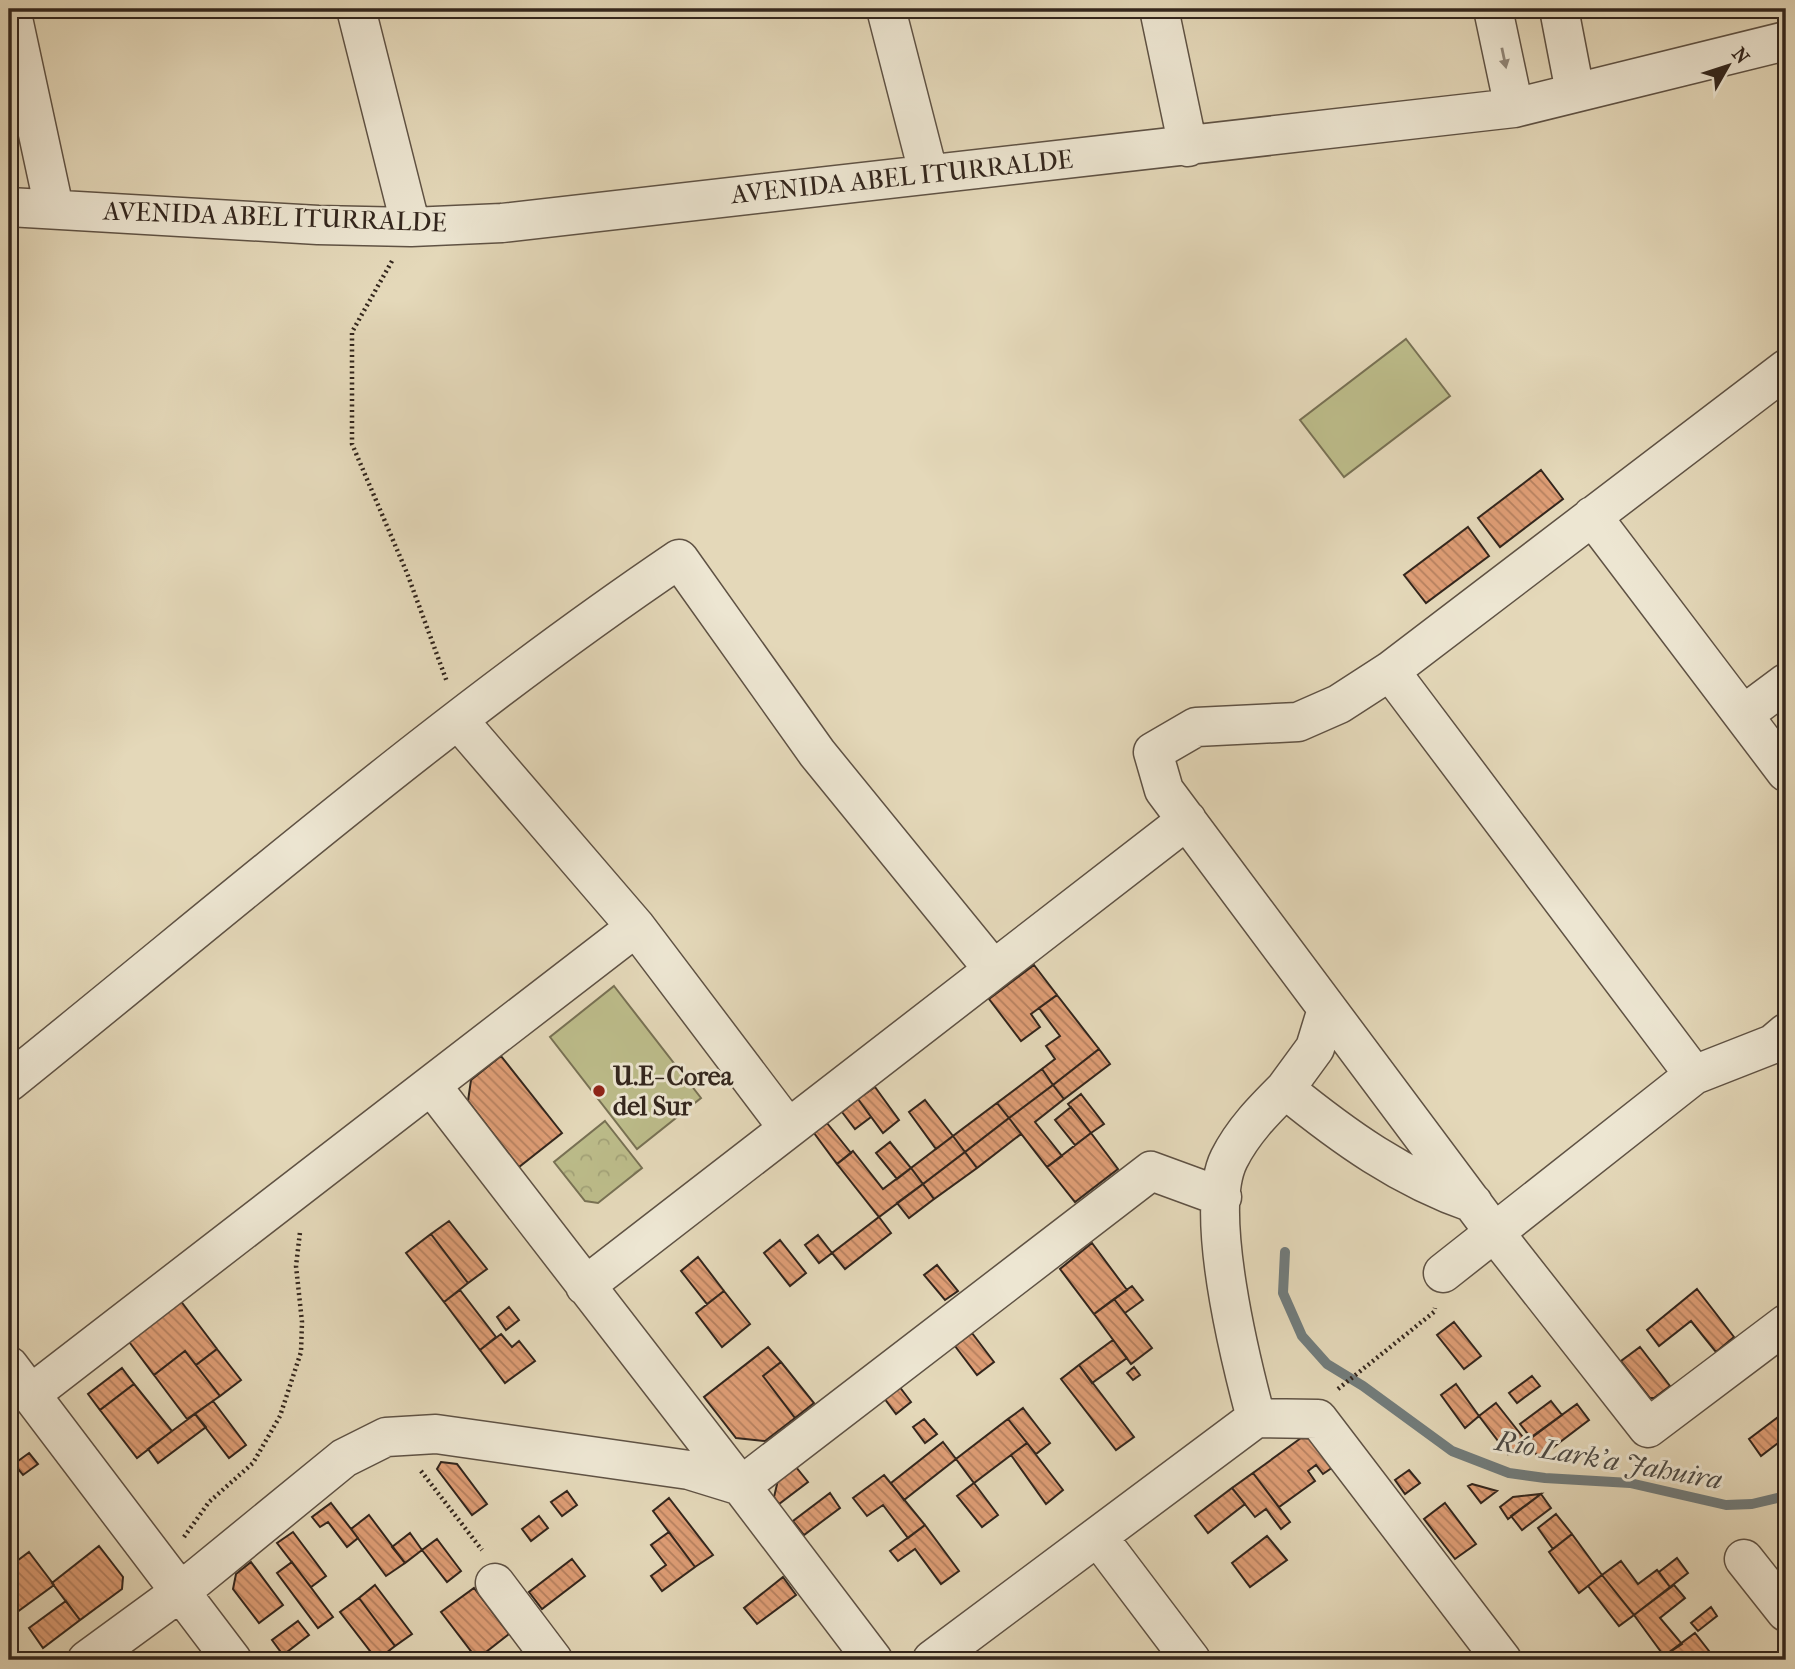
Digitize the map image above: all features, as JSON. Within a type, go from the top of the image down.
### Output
[{"type":"street","points":[[11,9],[54,208]]},
{"type":"street","points":[[356,9],[411,226]]},
{"type":"street","points":[[886,9],[929,172]]},
{"type":"street","points":[[1159,9],[1188,147]]},
{"type":"street","points":[[1493,9],[1514,108]]},
{"type":"street","points":[[1559,9],[1575,92]]},
{"type":"street","name":"AVENIDA ABEL ITURRALDE","points":[[9,207],[318,225],[502,223],[929,172],[1188,147],[1514,108],[1786,41]]},
{"type":"street","points":[[1786,369],[1390,671],[1339,704],[1298,722],[1196,727],[1153,752],[1164,790],[1483,1218],[1648,1428],[1786,1324]]},
{"type":"street","points":[[1592,516],[1786,772]]},
{"type":"street","points":[[9,1082],[458,720],[578,627],[679,559],[817,753],[993,969]]},
{"type":"street","points":[[1390,671],[1694,1075]]},
{"type":"street","points":[[1743,715],[1786,683]]},
{"type":"street","points":[[458,720],[636,927],[788,1128]]},
{"type":"street","points":[[585,1286],[1187,820]]},
{"type":"street","points":[[232,1660],[20,1380],[309,1180],[636,927]]},
{"type":"street","points":[[1256,1418],[1231,1314],[1223,1253],[1222,1197],[1227,1162],[1251,1124],[1286,1089],[1315,1048],[1328,1009]]},
{"type":"street","points":[[1443,1273],[1483,1218],[1694,1075],[1773,1044],[1786,1033]]},
{"type":"street","points":[[431,1085],[873,1660]]},
{"type":"street","points":[[1286,1089],[1381,1161],[1483,1218]]},
{"type":"street","points":[[741,1486],[1151,1171],[1222,1197]]},
{"type":"street","points":[[932,1660],[1256,1418],[1318,1419],[1502,1660]]},
{"type":"street","points":[[87,1660],[180,1592],[344,1458],[386,1437],[436,1434],[689,1470],[741,1486]]},
{"type":"street","points":[[1098,1537],[1191,1660]]},
{"type":"street","points":[[1744,1559],[1786,1612]]},
{"type":"street","points":[[495,1583],[553,1660]]},
{"type":"path","points":[[411,226],[352,332],[352,444],[439,653],[458,720]]},
{"type":"path","points":[[156,1560],[191,1531],[209,1502],[253,1464],[280,1416],[301,1352],[302,1322],[296,1266],[309,1180]]},
{"type":"path","points":[[1333,1392],[1434,1312],[1443,1273]]},
{"type":"path","points":[[400,1436],[401,1445],[488,1556],[495,1583]]},
{"type":"green space","points":[[1406,339],[1450,396],[1344,477],[1300,420]]},
{"type":"green space","points":[[614,986],[701,1098],[637,1149],[550,1037]]},
{"type":"green space","points":[[605,1121],[642,1168],[598,1203],[585,1201],[554,1162]]},
{"type":"building","points":[[1541,470],[1563,499],[1500,547],[1478,518]]},
{"type":"building","points":[[1468,527],[1489,556],[1426,603],[1404,575]]},
{"type":"building","points":[[1034,965],[1057,995],[1031,1014],[1040,1027],[1021,1041],[989,999]]},
{"type":"building","points":[[1057,995],[1099,1049],[1053,1085],[1042,1069],[1055,1059],[1046,1046],[1060,1036],[1039,1008]]},
{"type":"building","points":[[1099,1049],[1110,1064],[1064,1099],[1053,1085]]},
{"type":"building","points":[[501,1056],[562,1133],[519,1167],[468,1101],[471,1080]]},
{"type":"building","points":[[1042,1069],[1053,1085],[1009,1118],[997,1103]]},
{"type":"building","points":[[1053,1085],[1064,1099],[1035,1122],[1062,1156],[1047,1167],[1009,1118]]},
{"type":"building","points":[[875,1087],[899,1120],[883,1133],[858,1099]]},
{"type":"building","points":[[1081,1094],[1104,1124],[1091,1133],[1068,1104]]},
{"type":"building","points":[[858,1099],[871,1117],[855,1129],[842,1112]]},
{"type":"building","points":[[925,1100],[953,1136],[936,1149],[909,1112]]},
{"type":"building","points":[[997,1103],[1009,1118],[965,1152],[953,1136]]},
{"type":"building","points":[[1071,1107],[1091,1133],[1075,1145],[1055,1120]]},
{"type":"building","points":[[1009,1118],[1021,1134],[977,1168],[965,1152]]},
{"type":"building","points":[[827,1123],[851,1153],[837,1164],[814,1133]]},
{"type":"building","points":[[1091,1133],[1118,1169],[1075,1202],[1047,1167]]},
{"type":"building","points":[[953,1136],[965,1152],[923,1184],[911,1168]]},
{"type":"building","points":[[890,1142],[911,1168],[897,1179],[876,1153]]},
{"type":"building","points":[[853,1151],[883,1189],[911,1168],[923,1184],[879,1217],[837,1164]]},
{"type":"building","points":[[965,1152],[977,1168],[934,1199],[923,1184]]},
{"type":"building","points":[[923,1184],[934,1199],[909,1218],[897,1203]]},
{"type":"building","points":[[879,1217],[891,1233],[845,1269],[832,1253]]},
{"type":"building","points":[[449,1221],[487,1269],[468,1283],[431,1234]]},
{"type":"building","points":[[431,1234],[468,1283],[444,1302],[406,1253]]},
{"type":"building","points":[[818,1235],[832,1253],[819,1263],[805,1245]]},
{"type":"building","points":[[780,1240],[806,1273],[790,1286],[764,1253]]},
{"type":"building","points":[[1092,1243],[1127,1290],[1094,1314],[1060,1269]]},
{"type":"building","points":[[698,1257],[724,1291],[707,1304],[681,1271]]},
{"type":"building","points":[[937,1265],[958,1291],[945,1300],[924,1275]]},
{"type":"building","points":[[1132,1286],[1143,1300],[1125,1313],[1114,1299]]},
{"type":"building","points":[[1697,1289],[1734,1337],[1716,1352],[1691,1321],[1659,1346],[1647,1330]]},
{"type":"building","points":[[460,1290],[496,1337],[480,1350],[444,1302]]},
{"type":"building","points":[[724,1291],[750,1324],[722,1347],[696,1313]]},
{"type":"building","points":[[1114,1299],[1152,1348],[1131,1364],[1094,1314]]},
{"type":"building","points":[[180,1300],[217,1349],[196,1365],[185,1351],[154,1375],[127,1339]]},
{"type":"building","points":[[509,1307],[519,1320],[506,1330],[497,1317]]},
{"type":"building","points":[[1454,1322],[1481,1356],[1464,1369],[1437,1335]]},
{"type":"building","points":[[972,1333],[994,1362],[977,1375],[955,1346]]},
{"type":"building","points":[[501,1334],[512,1347],[519,1341],[535,1361],[505,1383],[480,1350]]},
{"type":"building","points":[[1113,1340],[1127,1358],[1092,1383],[1079,1365]]},
{"type":"building","points":[[768,1347],[781,1362],[763,1376],[795,1418],[765,1441],[736,1438],[704,1397]]},
{"type":"building","points":[[1640,1347],[1670,1386],[1654,1398],[1650,1398],[1621,1361]]},
{"type":"building","points":[[217,1349],[241,1380],[220,1396],[196,1365]]},
{"type":"building","points":[[185,1351],[220,1396],[187,1419],[154,1375]]},
{"type":"building","points":[[781,1362],[814,1403],[795,1418],[763,1376]]},
{"type":"building","points":[[1079,1365],[1134,1437],[1116,1450],[1061,1379]]},
{"type":"building","points":[[1134,1367],[1140,1375],[1133,1380],[1127,1373]]},
{"type":"building","points":[[122,1368],[134,1384],[100,1410],[88,1394]]},
{"type":"building","points":[[1532,1376],[1540,1386],[1517,1403],[1509,1393]]},
{"type":"building","points":[[134,1384],[172,1431],[137,1458],[100,1410]]},
{"type":"building","points":[[1456,1384],[1479,1416],[1465,1428],[1441,1395]]},
{"type":"building","points":[[899,1386],[911,1402],[896,1414],[884,1398]]},
{"type":"building","points":[[213,1401],[246,1445],[229,1458],[195,1414]]},
{"type":"building","points":[[1551,1401],[1562,1415],[1531,1438],[1520,1424]]},
{"type":"building","points":[[1496,1403],[1526,1441],[1508,1454],[1479,1416]]},
{"type":"building","points":[[1577,1404],[1589,1420],[1539,1458],[1526,1441]]},
{"type":"building","points":[[1023,1408],[1050,1443],[1036,1454],[1008,1419]]},
{"type":"building","points":[[1786,1411],[1786,1437],[1761,1456],[1749,1439]]},
{"type":"building","points":[[195,1414],[206,1427],[158,1463],[148,1449]]},
{"type":"building","points":[[924,1419],[937,1434],[925,1443],[913,1427]]},
{"type":"building","points":[[1008,1419],[1027,1443],[974,1483],[956,1459]]},
{"type":"building","points":[[1301,1438],[1316,1439],[1336,1465],[1323,1474],[1316,1465],[1308,1471],[1315,1481],[1279,1507],[1253,1473]]},
{"type":"building","points":[[943,1442],[956,1459],[904,1500],[891,1483]]},
{"type":"building","points":[[1027,1443],[1063,1490],[1046,1504],[1011,1455]]},
{"type":"building","points":[[29,1453],[38,1464],[23,1475],[14,1464]]},
{"type":"building","points":[[441,1462],[457,1464],[487,1504],[472,1515],[437,1469]]},
{"type":"building","points":[[796,1467],[808,1482],[779,1504],[774,1497],[778,1480]]},
{"type":"building","points":[[1409,1470],[1420,1483],[1405,1494],[1395,1480]]},
{"type":"building","points":[[1253,1473],[1290,1522],[1281,1529],[1266,1509],[1255,1517],[1232,1488]]},
{"type":"building","points":[[884,1475],[925,1525],[908,1538],[883,1505],[867,1516],[853,1498]]},
{"type":"building","points":[[974,1483],[998,1515],[982,1527],[957,1496]]},
{"type":"building","points":[[1472,1484],[1497,1491],[1481,1503],[1468,1486]]},
{"type":"building","points":[[1232,1488],[1245,1504],[1208,1533],[1195,1516]]},
{"type":"building","points":[[567,1491],[577,1505],[562,1516],[551,1502]]},
{"type":"building","points":[[830,1493],[840,1508],[804,1535],[793,1521]]},
{"type":"building","points":[[1541,1494],[1551,1508],[1522,1530],[1511,1516]]},
{"type":"building","points":[[1541,1494],[1508,1519],[1500,1507],[1513,1497]]},
{"type":"building","points":[[669,1498],[713,1555],[695,1567],[653,1511]]},
{"type":"building","points":[[331,1503],[358,1538],[347,1547],[328,1522],[320,1527],[312,1517]]},
{"type":"building","points":[[1445,1503],[1476,1544],[1455,1559],[1424,1519]]},
{"type":"building","points":[[1556,1514],[1572,1534],[1553,1549],[1538,1528]]},
{"type":"building","points":[[369,1515],[405,1563],[386,1576],[351,1529]]},
{"type":"building","points":[[539,1516],[548,1528],[531,1541],[522,1529]]},
{"type":"building","points":[[925,1525],[959,1571],[941,1584],[915,1549],[898,1561],[890,1551]]},
{"type":"building","points":[[293,1532],[326,1576],[311,1587],[277,1543]]},
{"type":"building","points":[[669,1532],[695,1567],[662,1591],[651,1576],[666,1565],[651,1545]]},
{"type":"building","points":[[410,1533],[422,1550],[405,1563],[392,1547]]},
{"type":"building","points":[[1572,1534],[1602,1575],[1579,1593],[1549,1552]]},
{"type":"building","points":[[1267,1536],[1287,1560],[1250,1587],[1232,1563]]},
{"type":"building","points":[[437,1539],[461,1571],[447,1582],[422,1550]]},
{"type":"building","points":[[99,1546],[123,1577],[122,1589],[80,1620],[52,1583]]},
{"type":"building","points":[[29,1552],[54,1585],[9,1618],[9,1567]]},
{"type":"building","points":[[1677,1558],[1688,1573],[1670,1587],[1659,1572]]},
{"type":"building","points":[[572,1559],[585,1576],[542,1609],[529,1592]]},
{"type":"building","points":[[1621,1561],[1638,1584],[1657,1570],[1670,1587],[1634,1615],[1602,1575]]},
{"type":"building","points":[[251,1562],[283,1605],[259,1623],[233,1589],[236,1574]]},
{"type":"building","points":[[292,1562],[333,1617],[318,1628],[277,1573]]},
{"type":"building","points":[[1602,1575],[1634,1615],[1619,1626],[1588,1586]]},
{"type":"building","points":[[783,1577],[796,1595],[757,1624],[744,1608]]},
{"type":"building","points":[[375,1585],[412,1634],[395,1646],[359,1598]]},
{"type":"building","points":[[1674,1585],[1685,1598],[1660,1618],[1682,1644],[1664,1656],[1634,1615]]},
{"type":"building","points":[[474,1588],[509,1634],[477,1659],[441,1612]]},
{"type":"building","points":[[359,1598],[395,1646],[377,1660],[340,1612]]},
{"type":"building","points":[[66,1601],[80,1620],[43,1648],[29,1628]]},
{"type":"building","points":[[1711,1607],[1717,1616],[1698,1631],[1691,1623]]},
{"type":"building","points":[[298,1621],[309,1635],[283,1655],[272,1640]]},
{"type":"building","points":[[1695,1633],[1716,1660],[1667,1660],[1664,1656]]},
{"type":"waterway","name":"Río Lark’a Jahuira","points":[[1285,1252],[1283,1293],[1302,1336],[1327,1364],[1363,1386],[1452,1451],[1509,1473],[1630,1483],[1726,1505],[1752,1504],[1786,1496]]},
{"type":"place","name":"U.E- Corea del Sur","points":[[599,1091]]}]
